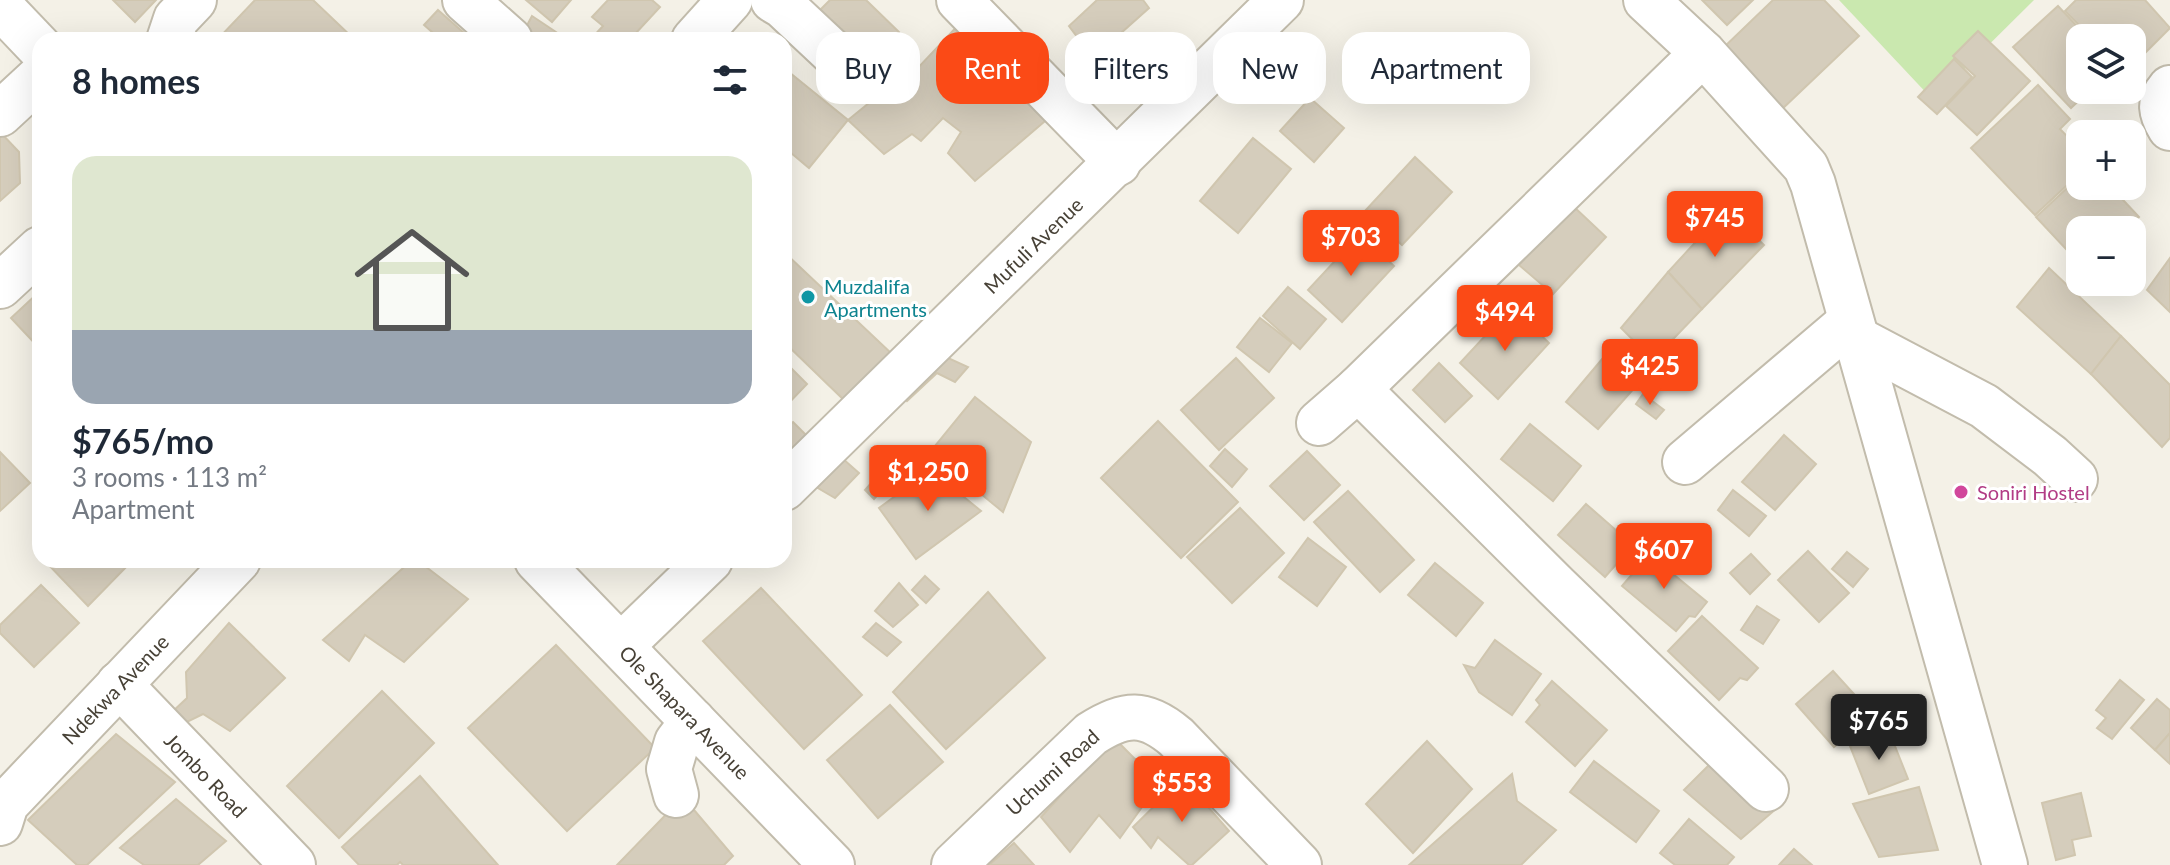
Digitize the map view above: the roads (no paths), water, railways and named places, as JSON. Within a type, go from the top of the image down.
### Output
[{"type":"street","points":[[172,32],[176,19],[194,0]]},
{"type":"street","points":[[465,0],[501,32]]},
{"type":"street","points":[[701,32],[730,0]]},
{"type":"street","points":[[773,0],[816,37]]},
{"type":"street","points":[[959,0],[1118,163]]},
{"type":"street","name":"Mufuli Avenue","points":[[792,480],[1281,0]]},
{"type":"street","points":[[1646,0],[1703,53],[1806,167],[1819,203],[2005,865]]},
{"type":"street","points":[[0,6],[32,40]]},
{"type":"street","points":[[1319,423],[1358,389],[1703,53]]},
{"type":"street","points":[[0,114],[32,84]]},
{"type":"street","points":[[2170,88],[2164,95],[2161,110],[2170,128]]},
{"type":"street","points":[[0,286],[32,256]]},
{"type":"street","points":[[1685,462],[1853,329]]},
{"type":"street","points":[[1853,329],[1984,406],[2075,479]]},
{"type":"street","points":[[1358,389],[1766,789]]},
{"type":"street","name":"Ndekwa Avenue","points":[[2,808],[230,568]]},
{"type":"street","name":"Ole Shapara Avenue","points":[[545,568],[831,865]]},
{"type":"street","points":[[621,646],[702,568]]},
{"type":"street","name":"Jombo Road","points":[[119,684],[293,865]]},
{"type":"street","name":"Uchumi Road","points":[[954,865],[1091,734],[1112,721],[1135,717],[1158,722],[1176,737],[1299,865]]},
{"type":"street","points":[[676,795],[669,769],[677,742],[693,721]]},
{"type":"place","name":"Muzdalifa Apartments","points":[[808,297]]},
{"type":"place","name":"Soniri Hostel","points":[[1961,492]]}]
